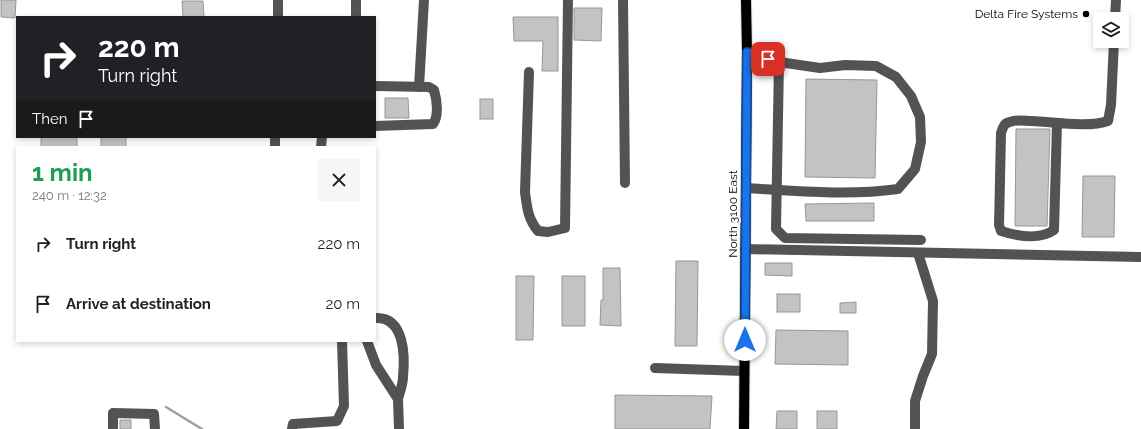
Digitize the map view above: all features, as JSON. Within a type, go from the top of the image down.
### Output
[{"type":"main road","name":"North 3100 East","points":[[744,429],[747,52],[746,0]]},
{"type":"lane","points":[[278,0],[278,16]]},
{"type":"lane","points":[[356,0],[356,16]]},
{"type":"lane","points":[[419,87],[424,0]]},
{"type":"lane","points":[[529,72],[525,192],[527,211],[532,223],[538,231],[548,232],[565,228],[568,0]]},
{"type":"lane","points":[[623,0],[625,183]]},
{"type":"lane","points":[[1115,12],[1116,0]]},
{"type":"lane","points":[[1057,122],[1054,230],[1048,234],[1033,236],[1011,234],[1001,231],[999,225],[1001,133],[1003,126],[1009,122],[1018,120],[1057,122],[1091,124],[1108,121],[1111,105],[1114,48]]},
{"type":"lane","points":[[746,188],[842,192],[877,192],[898,189],[915,169],[921,142],[920,117],[911,96],[896,77],[876,66],[845,65],[820,68],[779,62],[747,52]]},
{"type":"lane","points":[[779,62],[776,229],[785,238],[921,240]]},
{"type":"lane","points":[[376,86],[429,87],[434,90],[437,99],[436,120],[433,124],[376,126]]},
{"type":"lane","points":[[745,249],[1141,257]]},
{"type":"lane","points":[[915,429],[915,401],[932,354],[934,301],[918,253]]},
{"type":"lane","points":[[376,318],[385,319],[393,324],[400,336],[403,350],[403,379],[398,399],[399,429]]},
{"type":"lane","points":[[292,429],[293,424],[337,425],[344,406],[342,342]]},
{"type":"lane","points":[[367,342],[376,365],[398,399]]},
{"type":"lane","points":[[655,368],[744,371]]},
{"type":"lane","points":[[113,429],[113,413],[154,414],[155,429]]},
{"type":"building","points":[[1,0],[16,0],[15,18],[1,17]]},
{"type":"building","points":[[182,1],[203,1],[204,16],[183,16]]},
{"type":"building","points":[[574,8],[602,8],[601,41],[574,40]]},
{"type":"building","points":[[513,17],[558,17],[558,71],[542,71],[543,41],[514,41]]},
{"type":"building","points":[[806,79],[877,80],[875,178],[805,177]]},
{"type":"building","points":[[385,98],[408,98],[409,118],[385,118]]},
{"type":"building","points":[[480,99],[493,99],[493,119],[480,119]]},
{"type":"building","points":[[1016,129],[1050,129],[1047,226],[1015,226]]},
{"type":"building","points":[[41,138],[77,138],[77,146],[41,146]]},
{"type":"building","points":[[101,138],[126,138],[126,146],[101,146]]},
{"type":"building","points":[[1083,176],[1115,176],[1114,237],[1082,237]]},
{"type":"building","points":[[874,203],[874,221],[806,221],[805,204]]},
{"type":"building","points":[[676,261],[698,261],[697,346],[675,346]]},
{"type":"building","points":[[765,263],[792,263],[792,276],[765,275]]},
{"type":"building","points":[[603,268],[620,268],[621,326],[600,325],[601,300],[603,300]]},
{"type":"building","points":[[516,276],[534,276],[533,340],[516,340]]},
{"type":"building","points":[[562,276],[585,276],[585,326],[562,326]]},
{"type":"building","points":[[777,294],[800,294],[800,312],[777,312]]},
{"type":"building","points":[[856,302],[856,313],[840,313],[840,303]]},
{"type":"building","points":[[776,330],[848,331],[848,365],[775,364]]},
{"type":"building","points":[[615,395],[712,396],[710,429],[615,429]]},
{"type":"building","points":[[777,411],[797,411],[797,429],[776,429]]},
{"type":"building","points":[[817,411],[837,411],[837,429],[817,429]]},
{"type":"building","points":[[120,420],[131,420],[131,429],[120,429]]},
{"type":"waterway","points":[[166,407],[202,429]]},
{"type":"place","name":"Delta Fire Systems","points":[[1086,14]]},
{"type":"route","points":[[745,340],[747,52],[768,59]]}]
